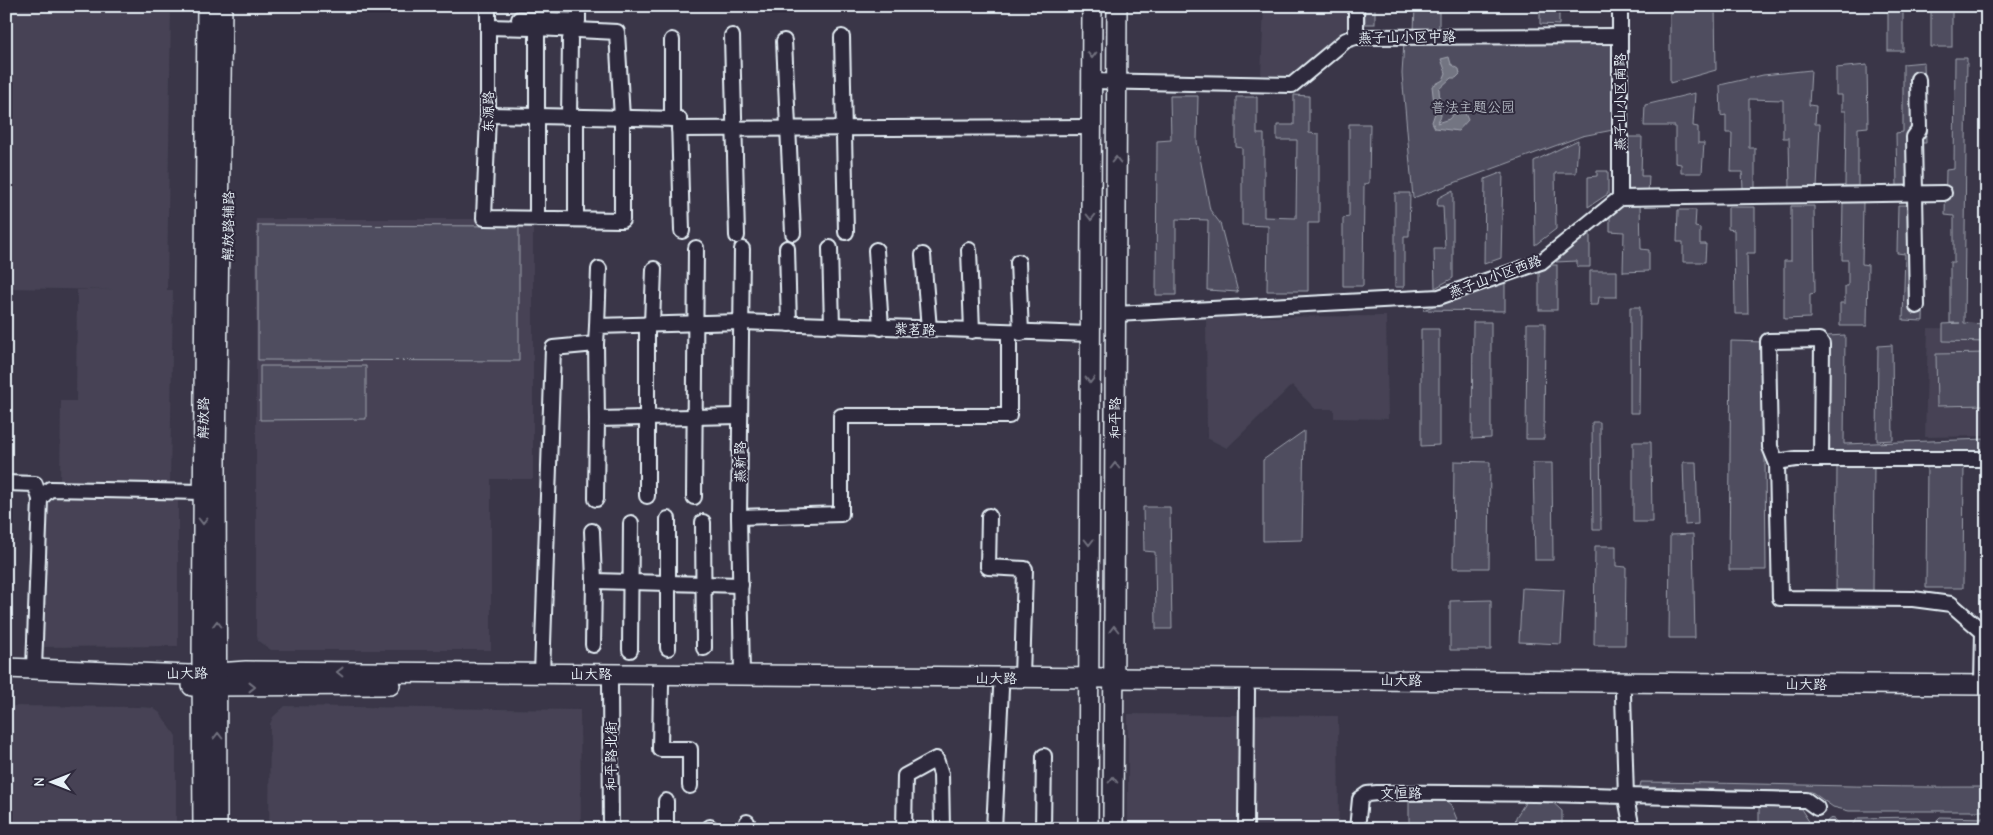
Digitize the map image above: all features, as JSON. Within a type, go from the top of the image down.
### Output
[{"type":"main road","name":"解放路","points":[[207,6],[210,790],[217,829]]},
{"type":"main road","name":"解放路","points":[[211,679],[203,492],[210,451],[222,6]]},
{"type":"main road","name":"和平路","points":[[1088,829],[1092,6]]},
{"type":"main road","name":"和平路","points":[[1113,829],[1117,6]]},
{"type":"main road","name":"山大路","points":[[6,668],[211,679],[1001,689],[1114,684],[1985,689]]},
{"type":"main road","name":"山大路","points":[[6,680],[189,686],[211,679],[542,674],[1022,678],[1089,684]]},
{"type":"main road","name":"山大路","points":[[1114,684],[1248,691],[1623,694],[1985,689]]},
{"type":"main road","name":"解放路","points":[[198,828],[210,790]]},
{"type":"street","points":[[199,6],[210,451]]},
{"type":"street","name":"解放路辅路","points":[[210,451],[231,6]]},
{"type":"street","name":"东源路","points":[[488,6],[488,115],[484,218],[537,219]]},
{"type":"street","points":[[488,26],[519,18],[578,21],[578,6]]},
{"type":"street","points":[[1356,6],[1356,37]]},
{"type":"street","name":"燕子山小区南路","points":[[1620,6],[1620,198]]},
{"type":"street","points":[[519,18],[536,28],[617,32],[622,118],[622,220],[537,219],[536,28]]},
{"type":"street","name":"燕新路","points":[[732,36],[740,242],[739,517],[742,675]]},
{"type":"street","name":"燕子山小区中路","points":[[1091,80],[1292,85],[1346,40],[1356,37],[1620,36]]},
{"type":"street","points":[[842,37],[842,128],[846,232]]},
{"type":"street","points":[[570,39],[576,219]]},
{"type":"street","points":[[672,40],[682,231]]},
{"type":"street","points":[[784,41],[793,233]]},
{"type":"street","points":[[1917,306],[1914,137],[1919,130],[1918,79]]},
{"type":"street","points":[[488,115],[622,118],[735,128],[1091,127]]},
{"type":"street","points":[[1620,198],[1944,193]]},
{"type":"street","name":"燕子山小区西路","points":[[1116,314],[1439,297],[1541,262],[1620,198]]},
{"type":"street","points":[[694,497],[696,248]]},
{"type":"street","points":[[787,248],[789,324]]},
{"type":"street","points":[[830,248],[832,326]]},
{"type":"street","points":[[876,250],[881,328]]},
{"type":"street","points":[[969,250],[972,331]]},
{"type":"street","points":[[923,255],[928,329]]},
{"type":"street","points":[[739,517],[841,514],[841,416],[1009,416],[1018,262]]},
{"type":"street","points":[[647,496],[649,324],[654,268]]},
{"type":"street","points":[[596,499],[596,344],[599,269]]},
{"type":"street","name":"紫茗路","points":[[597,326],[741,322],[1090,334]]},
{"type":"street","points":[[1821,459],[1822,344],[1819,340],[1768,340],[1770,447],[1778,464],[1780,598],[1913,599],[1951,604],[1985,631],[1985,689]]},
{"type":"street","points":[[542,674],[553,348],[596,344]]},
{"type":"street","points":[[597,419],[740,416]]},
{"type":"street","points":[[1778,464],[1783,461],[1821,459],[1987,459]]},
{"type":"street","points":[[6,482],[36,484],[40,499],[34,669]]},
{"type":"street","points":[[40,499],[50,489],[203,492]]},
{"type":"street","points":[[990,516],[988,567],[1025,569],[1022,678]]},
{"type":"street","points":[[668,519],[668,648]]},
{"type":"street","points":[[703,522],[704,648]]},
{"type":"street","points":[[630,650],[631,523]]},
{"type":"street","points":[[592,531],[594,581],[593,645]]},
{"type":"street","points":[[594,581],[741,585]]},
{"type":"street","name":"和平路北街","points":[[610,683],[611,829]]},
{"type":"street","points":[[661,684],[660,749],[690,749],[690,786]]},
{"type":"street","points":[[994,829],[1001,689]]},
{"type":"street","points":[[1246,829],[1248,691]]},
{"type":"street","points":[[1623,694],[1626,798],[1632,829]]},
{"type":"street","points":[[1043,829],[1044,756]]},
{"type":"street","points":[[904,829],[904,776],[936,759],[941,774],[942,829]]},
{"type":"street","points":[[210,790],[225,829]]},
{"type":"street","name":"文恒路","points":[[1357,829],[1360,799],[1367,794],[1474,792],[1626,798],[1806,800],[1817,808]]},
{"type":"street","points":[[666,801],[666,829]]},
{"type":"shaded area","points":[[6,6],[171,6],[167,290],[173,290],[170,484],[60,481],[61,401],[76,401],[77,290],[113,290],[6,288]]},
{"type":"shaded area","points":[[1264,6],[1350,6],[1350,28],[1344,29],[1294,76],[1261,75]]},
{"type":"shaded area","points":[[256,219],[533,219],[533,479],[491,479],[491,650],[271,650],[258,641],[256,632]]},
{"type":"shaded area","points":[[1386,316],[1388,419],[1334,418],[1334,409],[1315,409],[1292,385],[1227,448],[1207,438],[1206,317]]},
{"type":"shaded area","points":[[1928,328],[1987,329],[1987,436],[1925,437]]},
{"type":"shaded area","points":[[51,495],[178,498],[178,646],[40,647],[46,499]]},
{"type":"shaded area","points":[[6,706],[140,707],[153,708],[160,713],[176,736],[176,829],[6,829]]},
{"type":"shaded area","points":[[285,706],[580,710],[581,829],[269,829],[270,724],[273,717]]},
{"type":"shaded area","points":[[1128,714],[1338,716],[1339,829],[1128,829]]},
{"type":"green space","points":[[1365,6],[1375,6],[1375,24],[1365,24]]},
{"type":"green space","points":[[1415,6],[1439,6],[1439,31],[1414,31]]},
{"type":"green space","points":[[1540,6],[1559,6],[1559,25],[1540,24]]},
{"type":"green space","points":[[1670,6],[1715,6],[1716,70],[1670,83]]},
{"type":"green space","points":[[1888,6],[1903,6],[1903,51],[1888,51]]},
{"type":"green space","points":[[1931,6],[1952,6],[1952,47],[1931,47]]},
{"type":"green space","points":[[1982,6],[1987,6],[1987,31],[1982,31]]},
{"type":"green space","name":"普法主题公园","points":[[1613,41],[1616,63],[1613,130],[1582,136],[1413,198],[1402,74],[1404,42]]},
{"type":"green space","points":[[1955,58],[1967,58],[1964,323],[1987,324],[1987,342],[1943,341],[1943,324],[1960,323],[1950,323],[1950,262],[1954,262],[1954,216],[1945,215],[1946,170],[1954,169]]},
{"type":"green space","points":[[1924,62],[1926,143],[1921,143],[1922,163],[1917,163],[1916,187],[1897,187],[1896,133],[1903,132],[1903,64]]},
{"type":"green space","points":[[1867,65],[1868,127],[1858,128],[1858,186],[1845,186],[1846,111],[1842,111],[1842,95],[1836,95],[1836,68]]},
{"type":"green space","points":[[1811,70],[1809,105],[1816,106],[1815,124],[1820,124],[1817,189],[1790,190],[1789,138],[1783,138],[1783,100],[1749,99],[1749,148],[1755,148],[1755,188],[1743,188],[1742,172],[1731,172],[1732,133],[1726,133],[1726,115],[1721,116],[1720,85],[1763,75]]},
{"type":"green space","points":[[1695,93],[1693,126],[1698,127],[1698,143],[1704,143],[1702,173],[1681,173],[1681,164],[1675,163],[1675,126],[1644,126],[1645,105]]},
{"type":"green space","points":[[1294,95],[1309,96],[1309,133],[1319,134],[1319,223],[1308,223],[1308,291],[1267,291],[1268,226],[1242,225],[1242,148],[1236,147],[1236,97],[1257,97],[1257,134],[1264,134],[1264,217],[1296,218],[1297,140],[1277,140],[1277,125],[1294,125]]},
{"type":"green space","points":[[1170,96],[1198,96],[1197,142],[1210,210],[1220,223],[1238,292],[1207,290],[1208,220],[1176,219],[1176,295],[1156,295],[1157,141],[1171,140]]},
{"type":"green space","points":[[1349,124],[1370,124],[1369,183],[1364,184],[1363,286],[1343,286],[1343,218],[1349,217]]},
{"type":"green space","points":[[1624,137],[1642,137],[1641,176],[1649,176],[1648,194],[1623,193]]},
{"type":"green space","points":[[1578,140],[1576,173],[1555,173],[1556,229],[1535,245],[1534,161]]},
{"type":"green space","points":[[1597,171],[1608,171],[1608,194],[1588,207],[1588,177],[1597,176]]},
{"type":"green space","points":[[1503,172],[1501,258],[1484,264],[1485,179]]},
{"type":"green space","points":[[1453,190],[1453,278],[1435,288],[1434,249],[1445,249],[1443,206],[1437,206],[1438,198]]},
{"type":"green space","points":[[1395,193],[1410,193],[1409,236],[1404,236],[1404,287],[1395,287]]},
{"type":"green space","points":[[1624,202],[1640,203],[1641,249],[1649,250],[1649,271],[1623,272],[1624,232],[1610,231],[1610,216]]},
{"type":"green space","points":[[1843,202],[1863,202],[1862,264],[1868,265],[1867,326],[1840,326],[1840,303],[1845,303],[1845,286],[1848,286],[1848,260],[1842,260]]},
{"type":"green space","points":[[1898,205],[1916,205],[1919,244],[1925,244],[1923,321],[1903,320],[1905,254],[1897,253]]},
{"type":"green space","points":[[1791,206],[1814,206],[1815,293],[1810,294],[1810,318],[1784,319],[1784,261],[1791,261]]},
{"type":"green space","points":[[1728,207],[1755,207],[1755,253],[1747,253],[1748,314],[1735,314],[1734,230],[1728,229]]},
{"type":"green space","points":[[1678,210],[1696,210],[1695,227],[1700,228],[1700,244],[1706,244],[1705,262],[1683,262],[1683,242],[1677,242]]},
{"type":"green space","points":[[258,225],[519,226],[519,361],[258,360]]},
{"type":"green space","points":[[1590,230],[1590,267],[1577,267],[1577,261],[1556,262]]},
{"type":"green space","points":[[1539,265],[1557,265],[1557,310],[1539,310]]},
{"type":"green space","points":[[1590,271],[1617,271],[1617,297],[1599,297],[1598,305],[1590,305]]},
{"type":"green space","points":[[1505,278],[1505,311],[1423,310]]},
{"type":"green space","points":[[1630,307],[1640,307],[1639,413],[1630,413]]},
{"type":"green space","points":[[1473,322],[1491,322],[1491,438],[1472,439]]},
{"type":"green space","points":[[1527,323],[1545,323],[1544,439],[1526,439]]},
{"type":"green space","points":[[1421,329],[1439,329],[1439,445],[1421,446]]},
{"type":"green space","points":[[1845,335],[1844,444],[1987,439],[1987,454],[1827,457],[1827,336]]},
{"type":"green space","points":[[1731,341],[1764,342],[1766,570],[1729,570]]},
{"type":"green space","points":[[1892,345],[1893,440],[1877,441],[1878,346]]},
{"type":"green space","points":[[1987,353],[1987,405],[1937,406],[1936,354]]},
{"type":"green space","points":[[260,366],[366,366],[366,419],[260,420]]},
{"type":"green space","points":[[1592,422],[1600,422],[1601,530],[1593,530]]},
{"type":"green space","points":[[1304,431],[1302,540],[1263,541],[1263,460]]},
{"type":"green space","points":[[1633,442],[1651,442],[1652,522],[1633,522]]},
{"type":"green space","points":[[1927,460],[1964,461],[1963,588],[1926,588]]},
{"type":"green space","points":[[1454,461],[1490,462],[1489,568],[1453,568]]},
{"type":"green space","points":[[1683,462],[1696,462],[1698,524],[1685,525]]},
{"type":"green space","points":[[1533,463],[1552,463],[1553,560],[1535,560]]},
{"type":"green space","points":[[1837,464],[1874,464],[1873,592],[1836,591]]},
{"type":"green space","points":[[1143,507],[1170,507],[1172,629],[1156,629],[1155,552],[1144,551]]},
{"type":"green space","points":[[1693,534],[1695,638],[1669,638],[1670,535]]},
{"type":"green space","points":[[1595,546],[1616,546],[1616,566],[1626,567],[1625,645],[1594,645]]},
{"type":"green space","points":[[1522,588],[1564,590],[1561,644],[1519,642]]},
{"type":"green space","points":[[1491,600],[1491,650],[1450,650],[1450,601]]},
{"type":"green space","points":[[1641,782],[1987,787],[1987,811],[1849,811],[1833,807],[1812,792],[1640,787]]},
{"type":"green space","points":[[1441,797],[1451,805],[1461,829],[1409,829],[1409,799]]},
{"type":"green space","points":[[1529,797],[1547,797],[1562,811],[1562,829],[1514,829],[1516,817]]},
{"type":"green space","points":[[1759,806],[1799,806],[1814,829],[1759,829]]},
{"type":"green space","points":[[1918,817],[1923,822],[1923,829],[1853,829],[1852,825],[1858,818]]},
{"type":"green space","points":[[1940,817],[1987,818],[1987,829],[1937,829],[1937,820]]},
{"type":"green space","points":[[1832,818],[1838,824],[1832,830],[1826,824]]},
{"type":"water","points":[[1449,57],[1451,64],[1459,69],[1460,74],[1456,78],[1451,78],[1439,89],[1441,116],[1437,123],[1449,119],[1455,112],[1464,111],[1468,120],[1458,131],[1435,128],[1432,122],[1435,113],[1432,86],[1443,80],[1446,73],[1441,59]]}]
